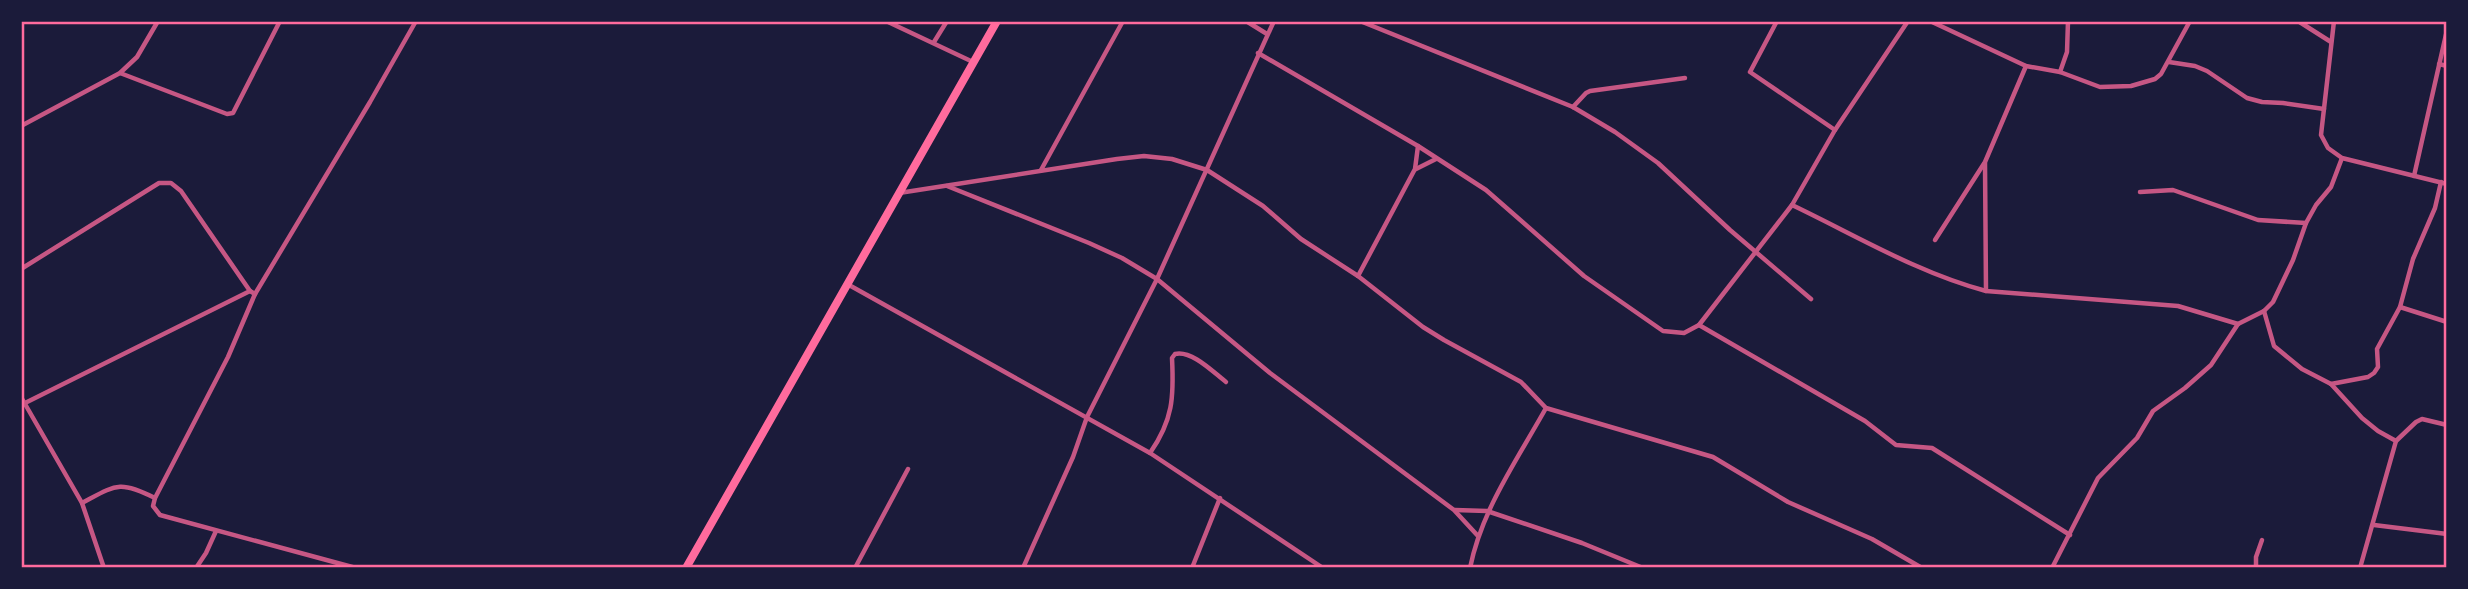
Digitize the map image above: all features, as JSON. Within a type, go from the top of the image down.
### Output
[{"type":"main road","points":[[686,568],[997,21]]},
{"type":"street","points":[[21,127],[120,74],[137,57],[158,21]]},
{"type":"street","points":[[120,74],[227,114],[233,113],[280,21]]},
{"type":"street","points":[[356,568],[160,515],[153,506],[228,357],[253,292],[363,114],[416,21]]},
{"type":"street","points":[[886,21],[973,62]]},
{"type":"street","points":[[934,43],[947,21]]},
{"type":"street","points":[[1041,170],[1123,21]]},
{"type":"street","points":[[1246,21],[1267,34]]},
{"type":"street","points":[[1024,568],[1073,457],[1087,417],[1157,279],[1274,21]]},
{"type":"street","points":[[1360,21],[1377,23],[1478,70],[1573,107],[1645,152],[1811,299]]},
{"type":"street","points":[[1776,21],[1750,72],[1835,130]]},
{"type":"street","points":[[1258,53],[1418,146],[1486,190],[1584,276],[1663,331],[1684,333],[1699,325],[1792,205],[1835,130],[1908,21]]},
{"type":"street","points":[[1930,21],[2026,66],[2060,72],[2100,87],[2123,87],[2161,75],[2190,21]]},
{"type":"street","points":[[2060,72],[2067,52],[2068,21]]},
{"type":"street","points":[[2298,21],[2331,42]]},
{"type":"street","points":[[2331,384],[2368,377],[2378,366],[2377,349],[2400,307],[2413,259],[2444,183],[2342,158],[2328,148],[2321,135],[2334,21]]},
{"type":"street","points":[[2414,176],[2447,30]]},
{"type":"street","points":[[2169,62],[2207,71],[2247,98],[2324,109]]},
{"type":"street","points":[[2439,64],[2447,66]]},
{"type":"street","points":[[1935,240],[1985,162],[2026,66]]},
{"type":"street","points":[[1573,107],[1590,91],[1685,78]]},
{"type":"street","points":[[1358,275],[1380,239],[1415,169],[1418,146]]},
{"type":"street","points":[[899,193],[1144,156],[1172,159],[1207,170],[1247,195],[1301,239],[1358,275],[1444,340],[1521,382],[1546,408],[1713,457],[1788,502],[1872,539],[1922,568]]},
{"type":"street","points":[[1415,169],[1437,158]]},
{"type":"street","points":[[2052,568],[2098,478],[2137,438],[2153,411],[2211,365],[2238,324],[2264,311],[2273,302],[2306,223],[2331,187],[2342,158]]},
{"type":"street","points":[[1985,162],[1986,291]]},
{"type":"street","points":[[21,269],[159,183],[171,183],[181,191],[253,292]]},
{"type":"street","points":[[946,186],[1089,243],[1122,258],[1157,279],[1270,373],[1454,510],[1478,536]]},
{"type":"street","points":[[2140,192],[2173,190],[2258,220],[2306,223]]},
{"type":"street","points":[[1792,205],[1941,277],[1986,291],[2178,306],[2238,324]]},
{"type":"street","points":[[849,285],[1150,453],[1323,568]]},
{"type":"street","points":[[23,405],[253,292]]},
{"type":"street","points":[[2400,307],[2447,323]]},
{"type":"street","points":[[2264,311],[2274,346],[2302,369],[2331,384],[2361,418],[2396,441]]},
{"type":"street","points":[[1699,325],[1865,421],[1896,445],[1932,448],[2070,535]]},
{"type":"street","points":[[1150,453],[1161,438],[1170,411],[1173,399],[1172,358],[1175,354],[1181,352],[1189,355],[1226,382]]},
{"type":"street","points":[[21,397],[23,405],[82,503],[104,568]]},
{"type":"street","points":[[1471,568],[1487,511],[1546,408]]},
{"type":"street","points":[[2360,568],[2396,441],[2422,419],[2447,425]]},
{"type":"street","points":[[855,568],[908,469]]},
{"type":"street","points":[[82,503],[121,485],[155,498]]},
{"type":"street","points":[[1192,568],[1220,498]]},
{"type":"street","points":[[1454,510],[1487,511],[1582,543],[1643,568]]},
{"type":"street","points":[[2374,525],[2447,534]]},
{"type":"street","points":[[196,568],[216,531]]},
{"type":"street","points":[[2256,568],[2256,557],[2262,540]]}]
